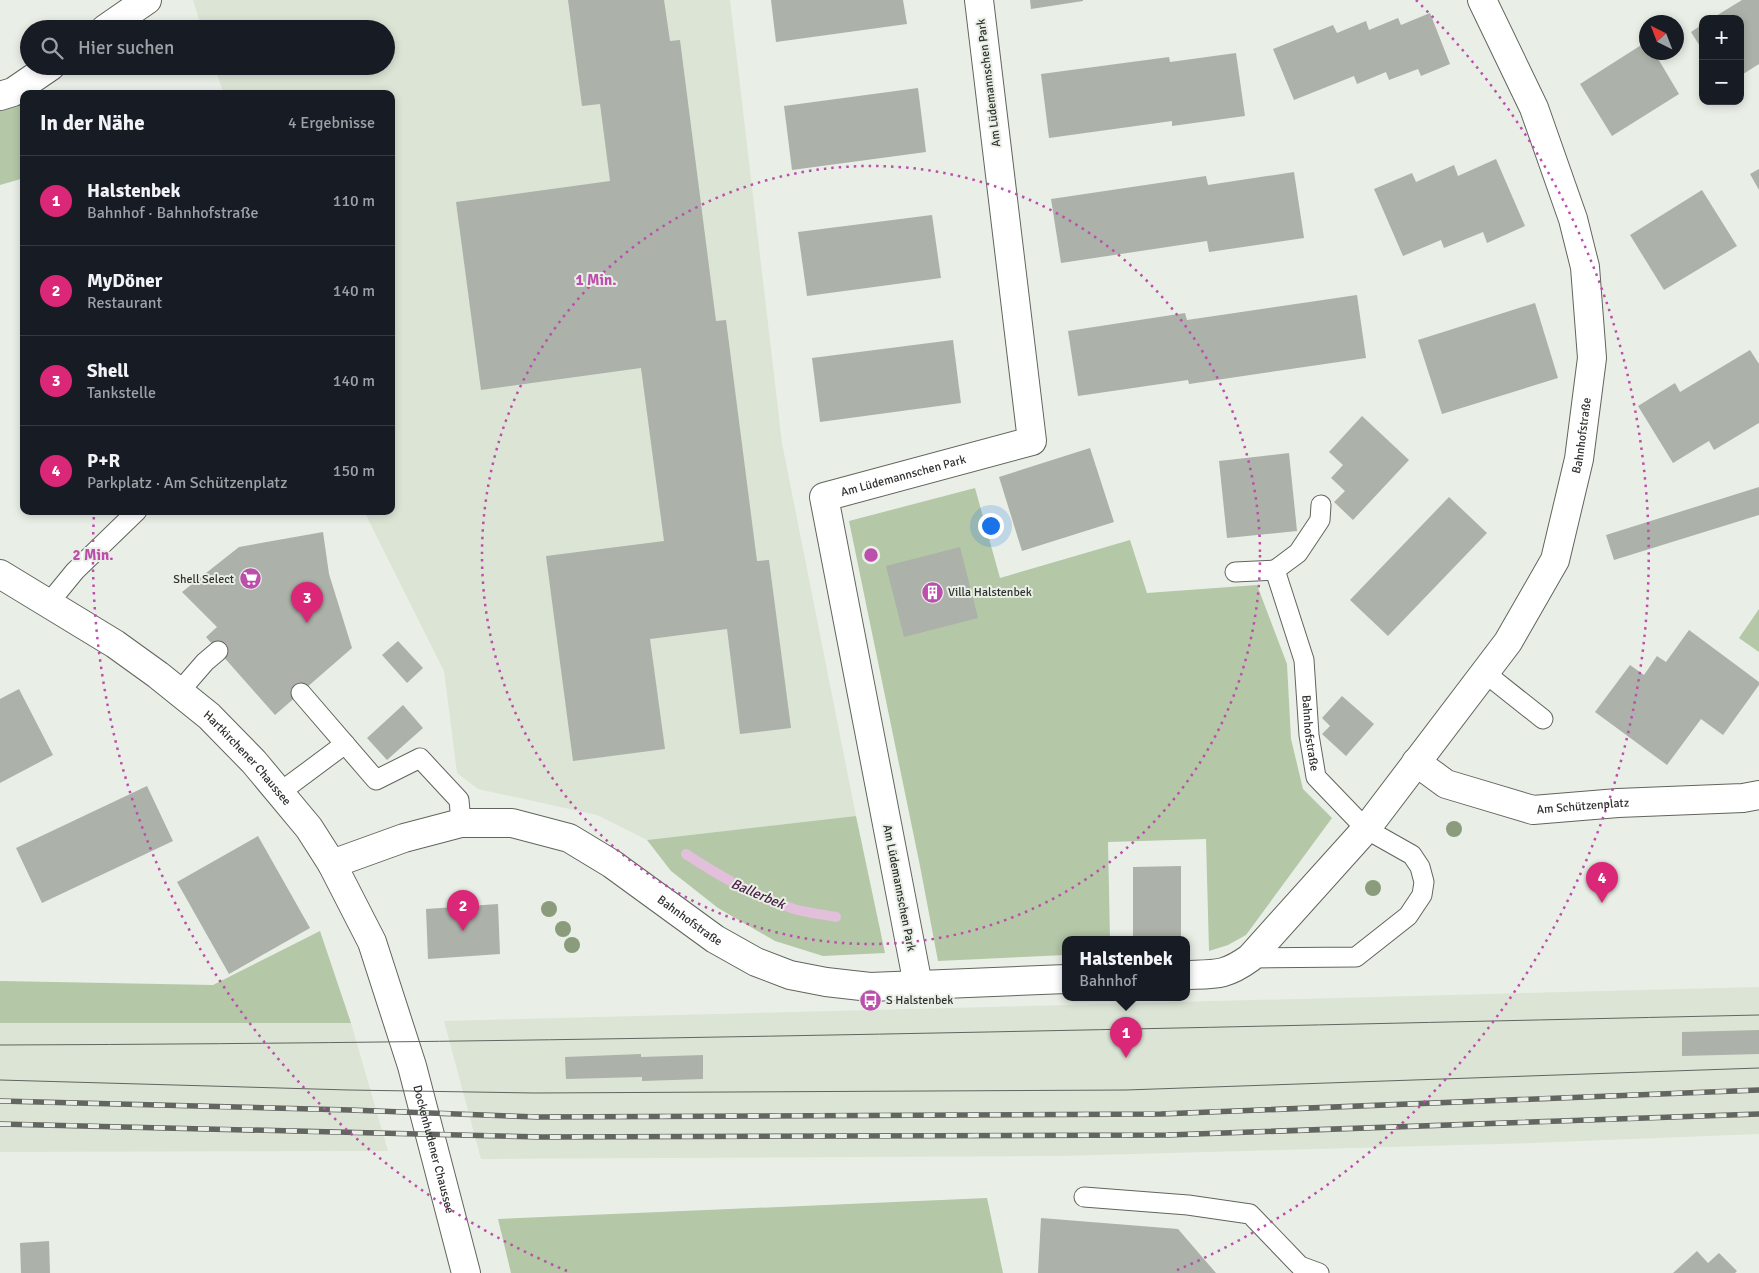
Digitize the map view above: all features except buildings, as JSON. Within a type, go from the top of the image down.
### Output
[{"type":"street","points":[[118,20],[147,0]]},
{"type":"street","name":"Am Lüdemannschen Park","points":[[918,985],[824,497],[1032,441],[979,0]]},
{"type":"street","name":"Bahnhofstraße","points":[[1190,975],[1223,974],[1237,968],[1250,958],[1366,829],[1508,642],[1555,560],[1579,459],[1592,358],[1585,267],[1573,219],[1534,108],[1482,0]]},
{"type":"street","points":[[0,96],[13,92],[38,75]]},
{"type":"street","name":"Hartkirchener Chaussee","points":[[0,574],[115,644],[209,716],[254,762],[309,828],[332,864],[372,942],[398,1025]]},
{"type":"street","name":"Am Schützenplatz","points":[[1416,762],[1446,784],[1533,810],[1618,803],[1743,798],[1759,795]]},
{"type":"street","name":"Bahnhofstraße","points":[[332,864],[404,838],[461,823],[512,823],[569,838],[612,864],[715,938],[756,962],[790,975],[826,982],[870,987],[1062,979]]},
{"type":"street","name":"Dockenhudener Chaussee","points":[[398,1025],[412,1066],[466,1273]]},
{"type":"lane","points":[[1235,572],[1275,570],[1298,553],[1320,520],[1320,505]]},
{"type":"lane","points":[[48,604],[75,571],[133,515]]},
{"type":"lane","name":"Bahnhofstraße","points":[[1275,570],[1304,660],[1309,735],[1316,777],[1366,829]]},
{"type":"lane","points":[[179,692],[205,662],[218,651]]},
{"type":"lane","points":[[1484,673],[1543,719]]},
{"type":"lane","points":[[301,693],[376,780],[420,758],[459,800],[461,823]]},
{"type":"lane","points":[[279,792],[345,744]]},
{"type":"lane","points":[[1250,958],[1356,956],[1408,916],[1422,895],[1424,882],[1420,867],[1412,855],[1366,829]]},
{"type":"lane","points":[[1084,1197],[1188,1205],[1250,1214],[1300,1266],[1319,1273]]},
{"type":"shaded area","points":[[193,0],[730,0],[782,443],[856,816],[647,840],[597,815],[478,789],[457,773],[444,671],[366,515],[395,515],[395,90],[223,90],[217,75],[395,75],[395,20],[199,20]]},
{"type":"shaded area","points":[[1759,987],[1759,1134],[1532,1143],[1059,1156],[481,1159],[444,1021]]},
{"type":"shaded area","points":[[0,1023],[351,1023],[388,1151],[0,1152]]},
{"type":"green space","points":[[20,102],[20,179],[0,185],[0,107]]},
{"type":"green space","points":[[975,488],[1000,578],[1130,540],[1147,593],[1257,585],[1287,664],[1291,739],[1303,789],[1332,818],[1246,935],[1228,945],[1209,951],[1206,839],[1108,842],[1110,936],[1062,936],[1062,955],[938,961],[849,521]]},
{"type":"green space","points":[[1759,609],[1759,652],[1739,638]]},
{"type":"green space","points":[[856,816],[885,953],[823,956],[775,941],[718,908],[671,871],[647,840]]},
{"type":"green space","points":[[320,931],[351,1023],[0,1023],[0,981],[213,985]]},
{"type":"green space","points":[[987,1198],[1003,1273],[511,1273],[498,1219]]},
{"type":"waterway","name":"Ballerbek","points":[[686,854],[751,892],[779,904],[836,917]]},
{"type":"tram line","points":[[0,1045],[660,1038],[1759,1015]]},
{"type":"tram line","points":[[0,1080],[349,1090],[534,1093],[1126,1090],[1759,1068]]},
{"type":"railway","points":[[0,1101],[538,1117],[1161,1114],[1759,1090]]},
{"type":"railway","points":[[0,1124],[542,1137],[1168,1135],[1759,1114]]},
{"type":"place","name":"Shell Select","points":[[250,579]]},
{"type":"place","name":"Villa Halstenbek","points":[[932,592]]},
{"type":"place","name":"Shell","points":[[307,623]]},
{"type":"place","name":"P+R","points":[[1602,903]]},
{"type":"place","name":"MyDöner","points":[[463,931]]},
{"type":"place","name":"S Halstenbek","points":[[870,1000]]},
{"type":"place","name":"Halstenbek","points":[[1126,1058]]}]
